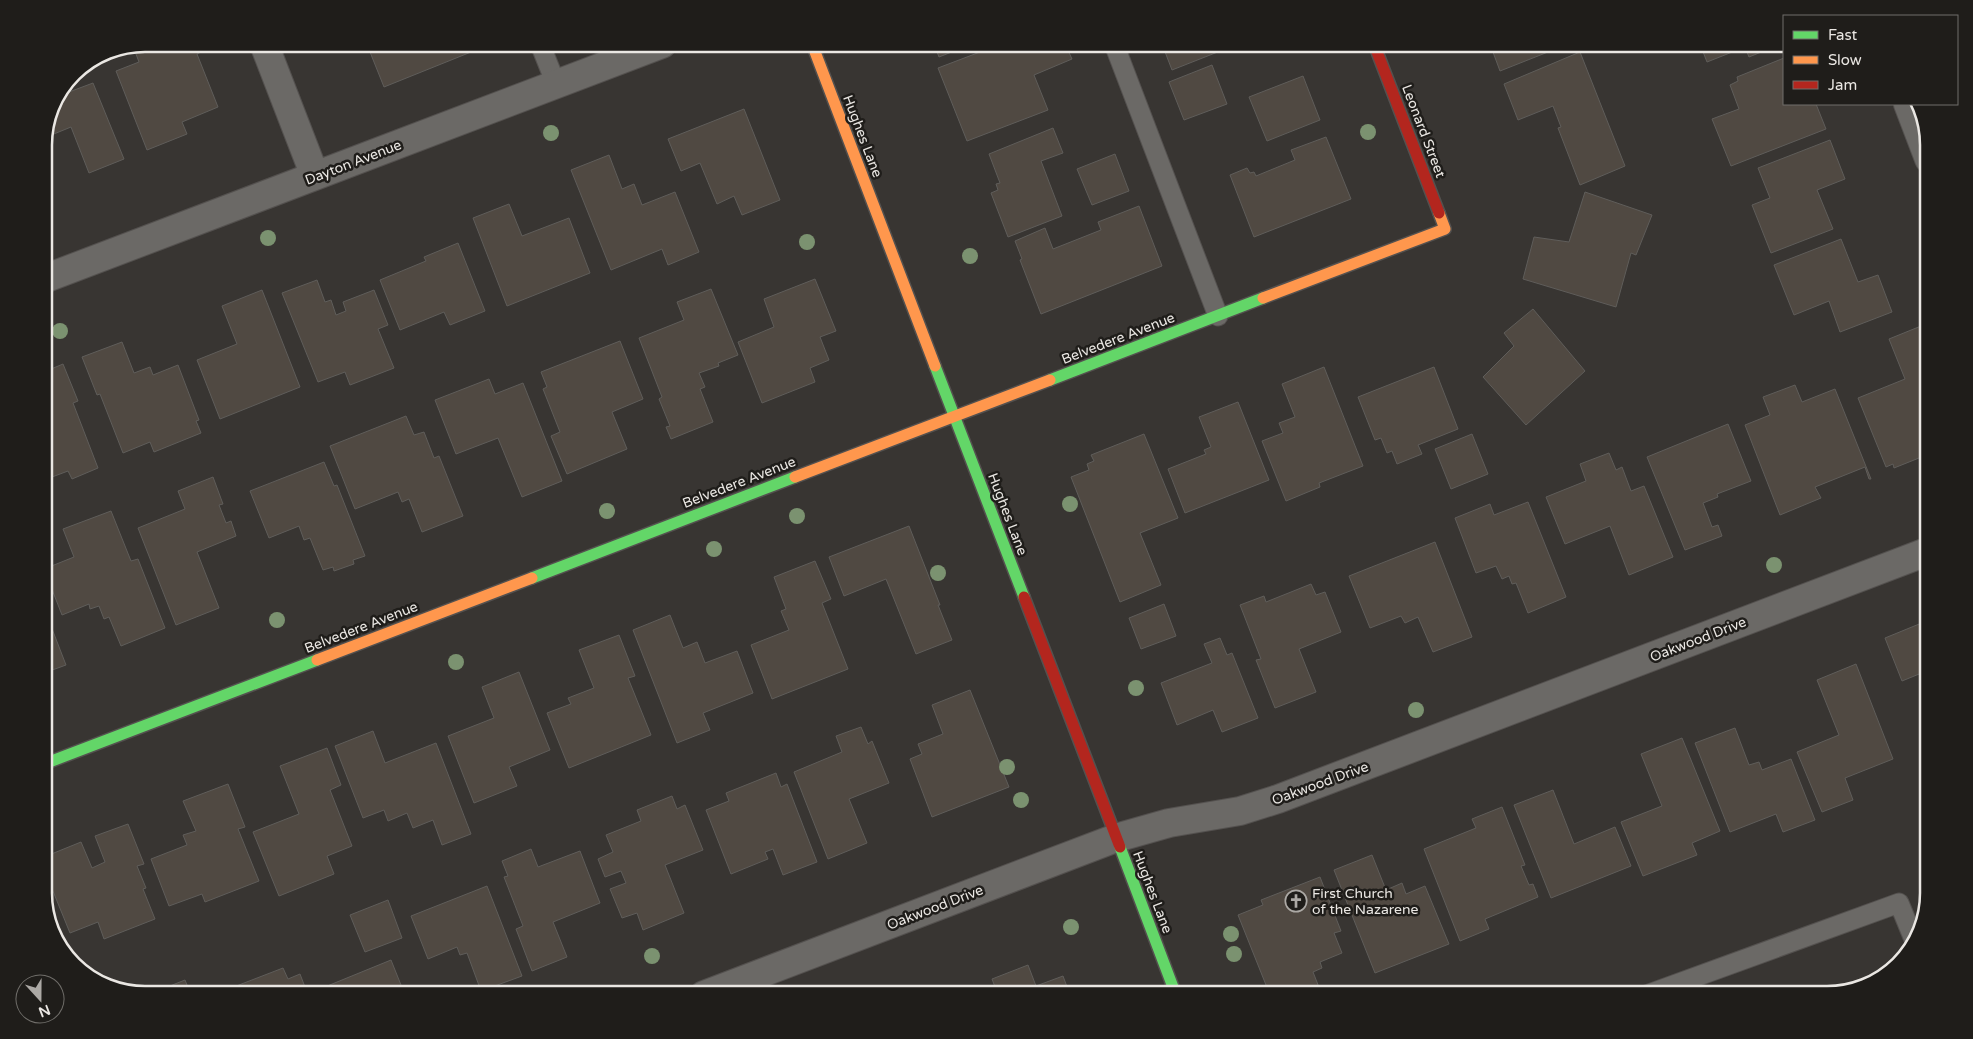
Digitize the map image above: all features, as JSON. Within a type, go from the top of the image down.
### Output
[{"type":"street","name":"Leonard Street","points":[[1377,52],[1445,229]]},
{"type":"street","points":[[267,53],[314,176]]},
{"type":"street","name":"Dayton Avenue","points":[[53,276],[639,53]]},
{"type":"street","name":"Hughes Lane","points":[[815,53],[1173,986]]},
{"type":"street","points":[[1908,105],[1920,134]]},
{"type":"street","name":"Belvedere Avenue","points":[[53,761],[1445,229]]},
{"type":"street","name":"Oakwood Drive","points":[[728,986],[1116,838],[1170,823],[1240,811],[1278,799],[1920,554]]},
{"type":"lane","points":[[1117,52],[1218,316]]},
{"type":"lane","points":[[544,53],[556,84]]},
{"type":"lane","points":[[1671,986],[1899,903],[1911,933]]},
{"type":"building","points":[[1069,52],[1072,59],[1034,75],[1048,110],[967,141],[938,68],[979,53]]},
{"type":"building","points":[[1165,52],[1217,52],[1172,70]]},
{"type":"building","points":[[1493,52],[1548,52],[1500,71]]},
{"type":"building","points":[[1580,52],[1625,166],[1580,185],[1558,128],[1561,127],[1553,106],[1518,120],[1504,84]]},
{"type":"building","points":[[1703,52],[1732,52],[1707,62]]},
{"type":"building","points":[[1747,52],[1761,52],[1749,57]]},
{"type":"building","points":[[136,53],[199,53],[197,54],[218,107],[182,122],[187,134],[147,150],[116,71],[139,62]]},
{"type":"building","points":[[370,53],[469,53],[384,87]]},
{"type":"building","points":[[937,53],[950,53],[939,57]]},
{"type":"building","points":[[1783,58],[1783,105],[1816,105],[1826,129],[1731,166],[1712,119],[1739,109],[1730,85],[1738,81],[1737,77]]},
{"type":"building","points":[[1212,65],[1227,104],[1184,120],[1169,82]]},
{"type":"building","points":[[1303,76],[1320,120],[1267,141],[1249,97]]},
{"type":"building","points":[[93,83],[124,159],[89,173],[71,127],[53,134],[60,110],[70,92]]},
{"type":"building","points":[[744,109],[780,200],[742,215],[734,196],[717,204],[700,163],[681,171],[668,139]]},
{"type":"building","points":[[1053,128],[1063,153],[1041,161],[1062,216],[1008,237],[991,193],[998,190],[996,184],[1000,183],[989,154]]},
{"type":"building","points":[[1326,137],[1351,199],[1254,237],[1230,175],[1247,168],[1250,173],[1254,172],[1256,176],[1295,160],[1291,150]]},
{"type":"building","points":[[1830,140],[1845,179],[1817,190],[1833,229],[1771,253],[1752,205],[1770,198],[1758,168]]},
{"type":"building","points":[[1115,154],[1129,191],[1092,205],[1077,169]]},
{"type":"building","points":[[609,155],[622,189],[634,184],[642,205],[675,192],[699,252],[668,265],[662,249],[611,270],[571,170]]},
{"type":"building","points":[[1585,192],[1652,215],[1636,255],[1631,253],[1616,307],[1523,279],[1534,237],[1569,242]]},
{"type":"building","points":[[509,204],[522,236],[569,218],[590,273],[507,306],[473,218]]},
{"type":"building","points":[[1139,206],[1162,266],[1041,314],[1020,260],[1022,259],[1015,241],[1045,228],[1053,249],[1101,230],[1098,222]]},
{"type":"building","points":[[1841,239],[1858,282],[1878,275],[1892,312],[1840,332],[1829,301],[1794,315],[1774,265]]},
{"type":"building","points":[[458,243],[485,311],[450,325],[444,312],[400,330],[380,280],[426,261],[424,257]]},
{"type":"building","points":[[815,279],[836,331],[820,337],[829,360],[810,368],[815,382],[762,403],[738,342],[774,327],[764,299]]},
{"type":"building","points":[[317,280],[325,302],[331,300],[336,315],[346,311],[343,302],[374,290],[388,325],[378,329],[394,368],[350,385],[345,372],[318,382],[282,293]]},
{"type":"building","points":[[711,289],[738,355],[718,363],[719,366],[699,373],[705,387],[700,389],[713,422],[671,439],[666,427],[670,426],[659,399],[662,397],[639,338],[684,320],[677,302]]},
{"type":"building","points":[[262,290],[300,387],[220,419],[197,360],[237,344],[222,306]]},
{"type":"building","points":[[1533,309],[1585,371],[1526,425],[1483,377],[1514,346],[1504,333]]},
{"type":"building","points":[[1920,326],[1920,458],[1894,468],[1893,464],[1886,467],[1858,398],[1905,379],[1889,339]]},
{"type":"building","points":[[620,341],[643,399],[612,412],[627,449],[567,474],[551,436],[560,432],[543,389],[547,387],[541,372]]},
{"type":"building","points":[[122,342],[134,373],[150,367],[153,375],[178,365],[199,420],[196,421],[201,433],[154,452],[150,442],[123,453],[100,394],[97,395],[82,357]]},
{"type":"building","points":[[63,364],[78,401],[73,403],[98,468],[72,479],[68,471],[53,477],[53,368]]},
{"type":"building","points":[[1324,367],[1363,466],[1319,483],[1320,487],[1286,501],[1262,441],[1283,433],[1279,423],[1295,417],[1282,384]]},
{"type":"building","points":[[1434,367],[1458,429],[1418,445],[1422,454],[1397,464],[1392,451],[1387,453],[1381,438],[1375,440],[1358,397]]},
{"type":"building","points":[[489,379],[495,394],[523,383],[562,481],[522,497],[498,438],[456,454],[435,400]]},
{"type":"building","points":[[1795,385],[1802,402],[1835,389],[1871,479],[1869,479],[1865,467],[1815,487],[1821,498],[1780,515],[1745,425],[1770,415],[1763,397]]},
{"type":"building","points":[[1238,402],[1269,480],[1185,513],[1168,469],[1206,454],[1204,450],[1211,447],[1199,417]]},
{"type":"building","points":[[406,416],[414,435],[424,432],[434,458],[439,456],[463,516],[422,532],[409,499],[402,502],[398,492],[355,509],[330,446]]},
{"type":"building","points":[[1728,424],[1751,481],[1717,494],[1718,497],[1703,503],[1712,527],[1718,525],[1722,536],[1685,550],[1647,457]]},
{"type":"building","points":[[1144,434],[1178,518],[1140,533],[1161,585],[1120,602],[1071,477],[1089,470],[1087,464],[1094,461],[1091,455]]},
{"type":"building","points":[[1472,434],[1488,474],[1451,489],[1435,449]]},
{"type":"building","points":[[1609,453],[1616,470],[1622,467],[1631,491],[1644,486],[1673,557],[1629,575],[1610,526],[1565,544],[1546,497],[1586,481],[1580,464]]},
{"type":"building","points":[[324,462],[334,486],[337,485],[365,556],[353,560],[354,564],[334,571],[333,567],[323,570],[310,538],[304,540],[299,526],[269,538],[250,491]]},
{"type":"building","points":[[213,477],[223,504],[219,505],[226,523],[231,521],[236,536],[197,552],[219,608],[176,625],[138,528],[185,509],[178,491]]},
{"type":"building","points":[[1528,502],[1566,597],[1528,613],[1516,583],[1512,584],[1509,576],[1502,579],[1496,566],[1476,573],[1455,518],[1490,504],[1494,515]]},
{"type":"building","points":[[111,511],[131,561],[138,559],[165,628],[121,646],[109,617],[104,619],[99,606],[90,609],[89,604],[62,615],[53,592],[53,565],[74,557],[63,529]]},
{"type":"building","points":[[909,526],[952,640],[916,654],[886,579],[844,596],[829,557]]},
{"type":"building","points":[[1435,542],[1472,637],[1433,652],[1418,617],[1405,623],[1401,616],[1370,628],[1349,576]]},
{"type":"building","points":[[815,561],[831,599],[822,603],[848,669],[772,699],[751,645],[789,630],[781,611],[786,609],[774,577]]},
{"type":"building","points":[[1311,584],[1316,595],[1325,592],[1341,632],[1299,649],[1316,692],[1275,708],[1256,660],[1261,659],[1240,605],[1264,596],[1266,602]]},
{"type":"building","points":[[1164,604],[1176,636],[1141,649],[1129,618]]},
{"type":"building","points":[[670,615],[683,648],[697,642],[705,663],[737,651],[753,693],[703,713],[710,730],[677,743],[633,630]]},
{"type":"building","points":[[1920,624],[1920,674],[1902,681],[1885,638]]},
{"type":"building","points":[[53,631],[66,665],[53,670]]},
{"type":"building","points":[[619,635],[635,676],[628,678],[651,735],[569,768],[547,713],[571,704],[568,698],[594,688],[579,650]]},
{"type":"building","points":[[1220,638],[1227,655],[1232,653],[1258,718],[1222,732],[1213,710],[1177,725],[1161,683],[1212,663],[1204,644]]},
{"type":"building","points":[[1856,664],[1893,759],[1845,778],[1853,800],[1822,812],[1797,752],[1839,735],[1817,680]]},
{"type":"building","points":[[519,672],[550,750],[509,767],[517,786],[474,803],[448,736],[494,718],[482,687]]},
{"type":"building","points":[[970,690],[1009,787],[932,817],[910,759],[922,754],[918,744],[943,734],[932,705]]},
{"type":"building","points":[[861,727],[868,744],[872,741],[889,783],[849,799],[867,843],[828,859],[794,772],[842,752],[836,736]]},
{"type":"building","points":[[1735,728],[1749,765],[1759,762],[1762,770],[1791,759],[1815,820],[1783,832],[1776,814],[1730,832],[1695,743]]},
{"type":"building","points":[[373,731],[385,763],[436,743],[471,834],[442,845],[433,820],[413,828],[407,813],[388,821],[384,810],[363,818],[335,746]]},
{"type":"building","points":[[1682,738],[1720,831],[1692,843],[1697,855],[1643,876],[1621,822],[1662,806],[1641,754]]},
{"type":"building","points":[[327,748],[341,785],[330,790],[352,846],[327,856],[334,874],[279,896],[253,832],[299,814],[280,766]]},
{"type":"building","points":[[776,773],[781,787],[787,784],[817,862],[783,875],[773,849],[765,852],[768,859],[731,874],[706,810],[729,801],[726,793]]},
{"type":"building","points":[[228,784],[245,827],[238,829],[259,881],[205,902],[202,894],[169,906],[151,859],[187,845],[183,835],[196,831],[183,801]]},
{"type":"building","points":[[1553,790],[1574,844],[1615,827],[1631,866],[1551,898],[1514,805]]},
{"type":"building","points":[[672,796],[677,809],[685,805],[703,850],[665,865],[684,913],[643,930],[637,913],[622,918],[610,889],[626,883],[621,871],[605,877],[598,859],[613,852],[606,835],[641,821],[637,810]]},
{"type":"building","points":[[1502,807],[1525,865],[1521,866],[1529,885],[1533,884],[1538,897],[1485,919],[1489,929],[1460,941],[1424,849],[1476,828],[1472,819]]},
{"type":"building","points":[[128,824],[144,864],[137,866],[146,888],[143,889],[155,919],[104,939],[98,922],[70,933],[53,891],[53,853],[81,842],[92,868],[105,862],[95,836]]},
{"type":"building","points":[[531,849],[538,867],[580,851],[600,903],[553,922],[567,957],[532,971],[516,929],[523,926],[504,877],[508,876],[502,861]]},
{"type":"building","points":[[1372,855],[1386,890],[1402,883],[1406,894],[1425,886],[1449,944],[1375,973],[1334,870]]},
{"type":"building","points":[[1320,877],[1341,931],[1334,933],[1342,953],[1320,962],[1322,968],[1313,972],[1318,986],[1266,986],[1238,915],[1263,905],[1261,900]]},
{"type":"building","points":[[487,886],[522,976],[495,986],[479,986],[467,953],[460,955],[457,947],[428,959],[411,916]]},
{"type":"building","points":[[388,900],[402,938],[365,952],[350,915]]},
{"type":"building","points":[[391,960],[401,986],[327,986]]},
{"type":"building","points":[[1028,965],[1036,986],[995,986],[992,979]]},
{"type":"building","points":[[283,968],[288,979],[300,974],[305,986],[236,986]]},
{"type":"building","points":[[1063,976],[1067,986],[1036,986]]},
{"type":"building","points":[[185,980],[187,986],[170,986]]},
{"type":"traffic: fast","points":[[1050,380],[1263,298]]},
{"type":"traffic: fast","points":[[935,366],[1024,597]]},
{"type":"traffic: fast","points":[[532,578],[795,477]]},
{"type":"traffic: fast","points":[[53,761],[317,660]]},
{"type":"traffic: fast","points":[[1120,847],[1173,986]]},
{"type":"traffic: slow","points":[[815,53],[935,366]]},
{"type":"traffic: slow","points":[[1263,298],[1445,229],[1439,213]]},
{"type":"traffic: slow","points":[[795,477],[1050,380]]},
{"type":"traffic: slow","points":[[317,660],[532,578]]},
{"type":"traffic: jam","points":[[1377,52],[1439,213]]},
{"type":"traffic: jam","points":[[1024,597],[1120,847]]},
{"type":"place","name":"First Church of the Nazarene","points":[[1296,901]]}]
